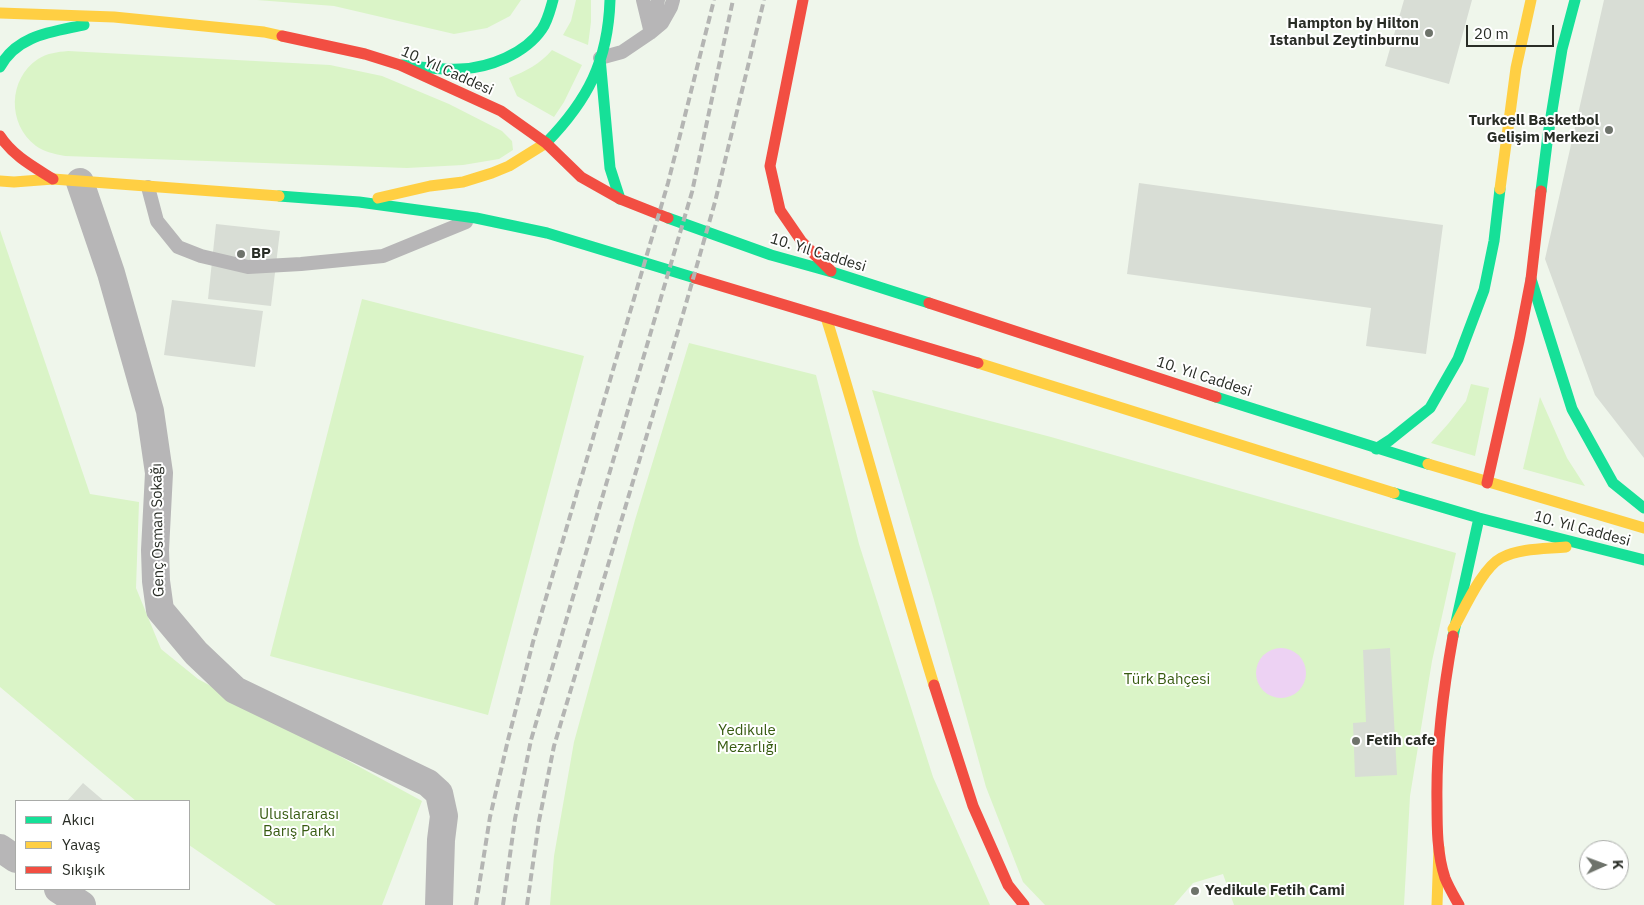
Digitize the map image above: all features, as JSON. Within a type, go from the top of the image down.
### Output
[{"type":"main road","points":[[400,65],[461,70],[492,65],[517,51],[538,34],[550,14],[553,0]]},
{"type":"main road","points":[[359,202],[430,186],[463,182],[492,173],[509,166],[546,143],[561,128],[594,79],[606,37],[610,0]]},
{"type":"main road","points":[[803,0],[770,166],[780,210],[802,242],[832,272]]},
{"type":"main road","points":[[1376,449],[1430,408],[1458,359],[1484,290],[1494,241],[1516,68],[1532,0]]},
{"type":"main road","points":[[1486,487],[1493,465],[1520,341],[1531,279],[1550,125],[1562,49],[1575,0]]},
{"type":"main road","name":"10. Yıl Caddesi","points":[[0,13],[114,17],[264,32],[365,54],[400,65],[501,111],[546,143],[581,178],[620,199],[672,220],[771,255],[832,272],[1376,449],[1486,487],[1644,528]]},
{"type":"main road","points":[[0,67],[16,46],[37,36],[114,17]]},
{"type":"main road","points":[[600,58],[610,168],[620,199]]},
{"type":"main road","points":[[0,136],[2,141],[17,155],[52,179]]},
{"type":"main road","name":"10. Yıl Caddesi","points":[[0,181],[14,182],[52,179],[359,202],[476,218],[547,233],[1584,545],[1644,560]]},
{"type":"main road","points":[[1531,279],[1572,409],[1613,483],[1644,508]]},
{"type":"main road","points":[[826,316],[853,404],[908,604],[950,739],[973,806],[1008,885],[1024,905]]},
{"type":"main road","points":[[1437,905],[1439,848],[1436,797],[1438,737],[1453,629],[1468,557],[1480,513]]},
{"type":"main road","points":[[1453,629],[1488,569],[1499,558],[1527,551],[1584,545]]},
{"type":"main road","points":[[1439,848],[1448,885],[1459,905]]},
{"type":"street","name":"Genç Osman Sokağı","points":[[80,182],[111,273],[150,411],[159,473],[155,550],[156,581],[160,610],[196,653],[236,690],[428,782],[439,793],[444,816],[441,840],[439,905]]},
{"type":"street","points":[[0,848],[15,859]]},
{"type":"street","points":[[60,890],[82,905]]},
{"type":"lane","points":[[643,0],[650,33]]},
{"type":"lane","points":[[650,33],[658,0]]},
{"type":"lane","points":[[600,58],[622,52],[650,33],[662,23],[673,0]]},
{"type":"lane","points":[[148,187],[157,221],[178,246],[201,256],[248,267],[383,256],[476,218]]},
{"type":"green space","points":[[257,0],[521,0],[510,16],[487,28],[454,34],[334,6]]},
{"type":"green space","points":[[576,0],[591,0],[588,45],[563,35],[571,21]]},
{"type":"green space","points":[[552,50],[582,65],[564,102],[554,117],[517,96],[509,78],[532,67]]},
{"type":"green space","points":[[68,51],[330,65],[382,76],[449,104],[502,131],[512,141],[513,150],[499,159],[463,165],[407,168],[65,156],[39,148],[27,137],[20,126],[15,102],[21,78],[28,68],[45,55]]},
{"type":"green space","name":"Uluslararası Barış Parkı","points":[[0,230],[90,494],[139,502],[136,588],[161,649],[198,679],[422,801],[382,905],[276,905],[190,846],[190,800],[135,800],[0,687]]},
{"type":"green space","points":[[362,299],[584,356],[488,715],[270,656]]},
{"type":"green space","name":"Yedikule Mezarlığı","points":[[689,343],[816,375],[859,544],[933,777],[990,905],[550,905],[554,856],[574,742],[635,520]]},
{"type":"green space","points":[[1471,384],[1489,388],[1475,456],[1431,443],[1466,401]]},
{"type":"green space","name":"Türk Bahçesi","points":[[872,390],[1051,437],[1456,553],[1432,661],[1410,796],[1404,905],[1234,905],[1223,874],[1193,883],[1174,905],[1045,905],[1023,882],[986,787],[934,600]]},
{"type":"green space","points":[[1540,397],[1567,458],[1585,486],[1523,469]]},
{"type":"shaded area","points":[[1276,648],[1286,648],[1299,655],[1306,668],[1306,678],[1299,691],[1286,698],[1276,698],[1267,694],[1260,687],[1256,678],[1256,668],[1260,659],[1267,652]]},
{"type":"building","name":"Hampton by Hilton Istanbul Zeytinburnu","points":[[1404,0],[1472,0],[1449,84],[1385,66]]},
{"type":"building","name":"Turkcell Basketbol Gelişim Merkezi","points":[[1604,0],[1644,0],[1644,458],[1595,395],[1545,259]]},
{"type":"building","points":[[1139,183],[1443,225],[1426,354],[1366,346],[1371,308],[1127,274]]},
{"type":"building","points":[[216,224],[280,231],[271,306],[208,299]]},
{"type":"building","points":[[172,300],[263,311],[255,367],[164,355]]},
{"type":"building","points":[[1390,648],[1397,775],[1355,777],[1353,723],[1366,722],[1363,650]]},
{"type":"building","points":[[83,783],[103,800],[68,800]]},
{"type":"railway","points":[[476,905],[490,817],[533,642],[668,183],[714,0]]},
{"type":"railway","points":[[503,905],[515,819],[531,740],[692,192],[733,0]]},
{"type":"railway","points":[[527,905],[539,821],[554,746],[715,202],[764,0]]},
{"type":"traffic: fast","points":[[402,65],[438,69],[460,69],[483,66],[506,58],[535,38],[546,22],[553,0]]},
{"type":"traffic: fast","points":[[546,143],[573,111],[593,78],[605,42],[610,0]]},
{"type":"traffic: fast","points":[[1541,191],[1562,49],[1575,0]]},
{"type":"traffic: fast","points":[[0,67],[7,56],[26,41],[48,33],[84,25]]},
{"type":"traffic: fast","points":[[600,58],[610,168],[620,199]]},
{"type":"traffic: fast","points":[[1376,449],[1430,408],[1458,359],[1484,290],[1494,241],[1500,189]]},
{"type":"traffic: fast","points":[[279,196],[359,202],[476,218],[547,233],[695,278]]},
{"type":"traffic: fast","points":[[668,218],[771,255],[929,303]]},
{"type":"traffic: fast","points":[[1531,279],[1572,409],[1613,483],[1644,508]]},
{"type":"traffic: fast","points":[[1216,397],[1428,464]]},
{"type":"traffic: fast","points":[[1394,493],[1479,518],[1644,560]]},
{"type":"traffic: fast","points":[[1453,636],[1479,518]]},
{"type":"traffic: slow","points":[[1500,189],[1516,68],[1531,0]]},
{"type":"traffic: slow","points":[[0,13],[114,17],[264,32],[282,36]]},
{"type":"traffic: slow","points":[[378,198],[430,186],[463,182],[492,173],[509,166],[546,143]]},
{"type":"traffic: slow","points":[[0,181],[14,182],[53,179],[279,196]]},
{"type":"traffic: slow","points":[[826,317],[934,685]]},
{"type":"traffic: slow","points":[[978,363],[1394,493]]},
{"type":"traffic: slow","points":[[1428,464],[1644,528]]},
{"type":"traffic: slow","points":[[1453,629],[1480,580],[1494,563],[1516,552],[1566,547]]},
{"type":"traffic: slow","points":[[1437,905],[1439,848]]},
{"type":"traffic: jam","points":[[803,0],[770,166],[780,210],[802,242],[831,271]]},
{"type":"traffic: jam","points":[[282,36],[365,54],[400,65],[501,111],[546,143],[581,177],[620,199],[668,218]]},
{"type":"traffic: jam","points":[[0,136],[17,155],[53,179]]},
{"type":"traffic: jam","points":[[1487,483],[1531,279],[1541,191]]},
{"type":"traffic: jam","points":[[695,278],[978,363]]},
{"type":"traffic: jam","points":[[929,303],[1216,397]]},
{"type":"traffic: jam","points":[[1453,636],[1443,698],[1439,739],[1437,821],[1442,869],[1459,905]]},
{"type":"traffic: jam","points":[[934,685],[973,806],[1008,885],[1024,905]]},
{"type":"place","name":"Hampton by Hilton Istanbul Zeytinburnu","points":[[1429,33]]},
{"type":"place","name":"Turkcell Basketbol Gelişim Merkezi","points":[[1609,130]]},
{"type":"place","name":"BP","points":[[241,254]]},
{"type":"place","name":"Fetih cafe","points":[[1356,741]]},
{"type":"place","name":"Yedikule Fetih Cami","points":[[1195,891]]}]
